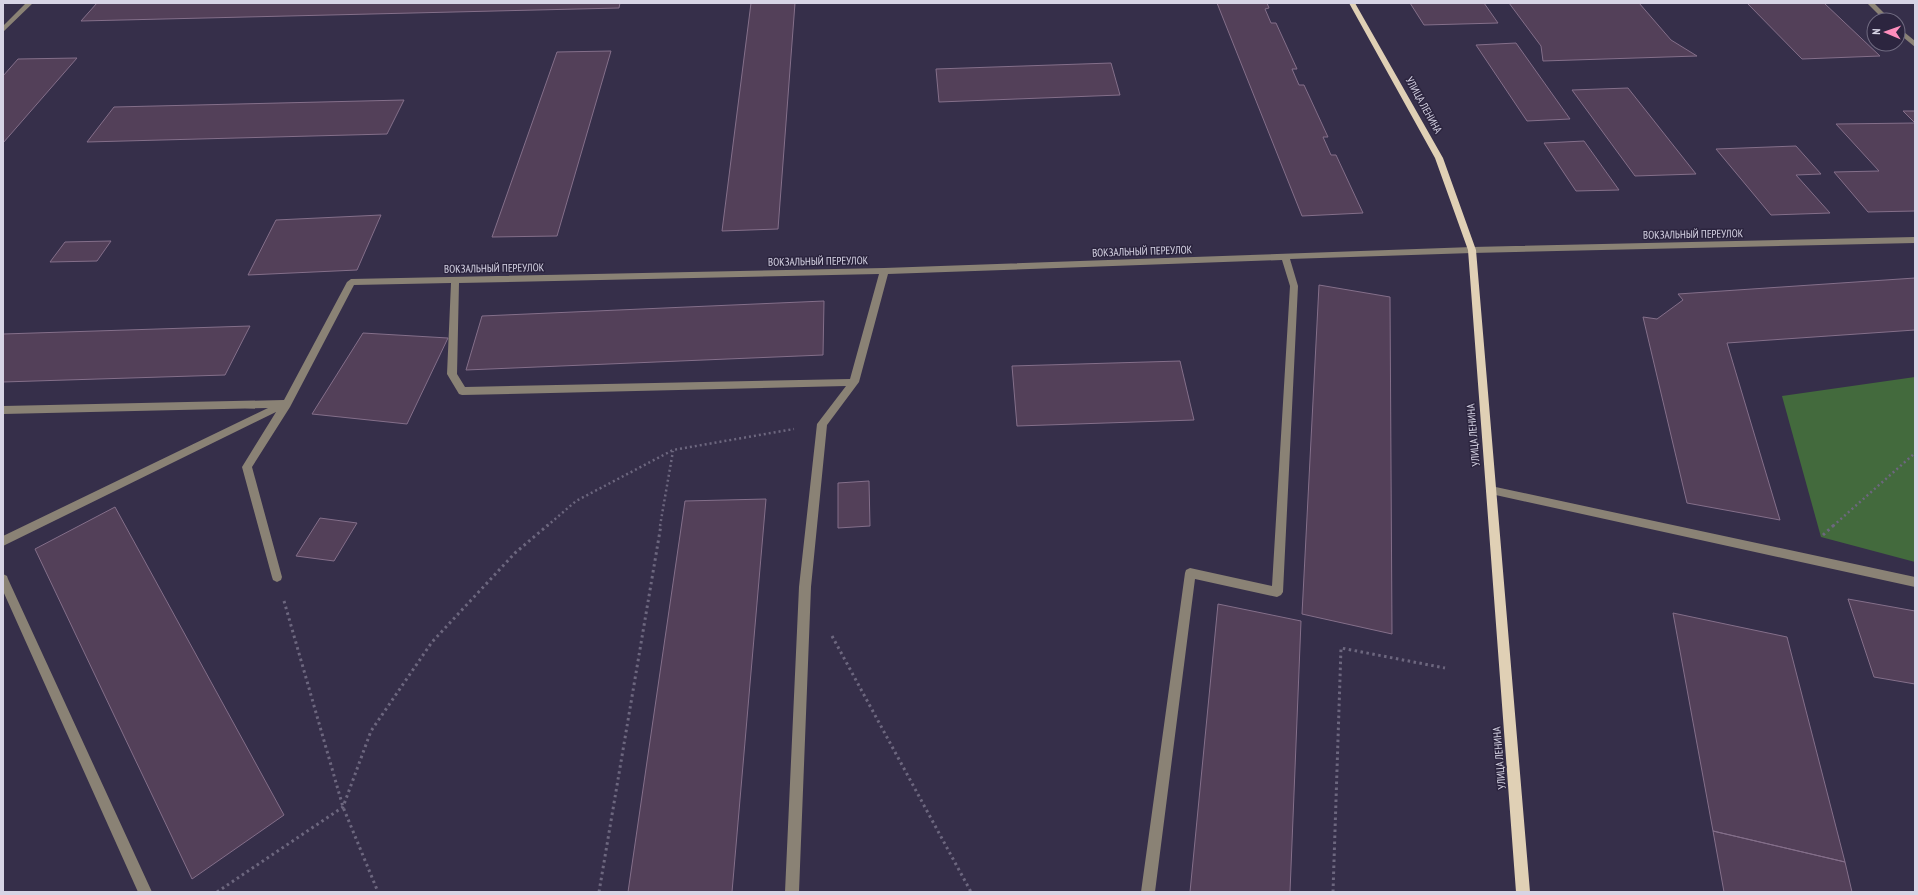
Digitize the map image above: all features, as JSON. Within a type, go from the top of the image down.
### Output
[{"type":"main road","name":"УЛИЦА ЛЕНИНА","points":[[1352,3],[1439,158],[1472,250],[1523,892]]},
{"type":"street","points":[[3,30],[30,3]]},
{"type":"street","points":[[1870,3],[1880,12]]},
{"type":"street","points":[[1906,37],[1915,45]]},
{"type":"street","name":"ВОКЗАЛЬНЫЙ ПЕРЕУЛОК","points":[[287,404],[351,282],[884,271],[1472,250],[1915,240]]},
{"type":"street","points":[[1148,892],[1190,573],[1277,592],[1294,286],[1285,257]]},
{"type":"street","points":[[792,892],[805,587],[822,424],[854,382],[884,271]]},
{"type":"street","points":[[455,280],[452,374],[462,391],[854,382]]},
{"type":"street","points":[[3,410],[287,404]]},
{"type":"street","points":[[3,541],[287,404]]},
{"type":"street","points":[[277,577],[247,467],[287,404]]},
{"type":"street","points":[[1491,490],[1915,582]]},
{"type":"street","points":[[3,579],[145,892]]},
{"type":"path","points":[[217,892],[343,807],[371,731],[432,642],[515,553],[576,501],[673,450],[822,424]]},
{"type":"path","points":[[599,892],[673,450]]},
{"type":"path","points":[[1787,554],[1821,537],[1915,453]]},
{"type":"path","points":[[277,577],[343,807],[378,892]]},
{"type":"path","points":[[831,635],[971,892]]},
{"type":"path","points":[[1333,892],[1341,648],[1445,668]]},
{"type":"green space","points":[[1915,377],[1915,562],[1821,537],[1782,396]]},
{"type":"building","points":[[97,3],[620,3],[619,8],[81,21]]},
{"type":"building","points":[[751,3],[795,3],[778,229],[722,231]]},
{"type":"building","points":[[1217,3],[1267,3],[1269,8],[1265,9],[1271,23],[1276,23],[1297,69],[1292,69],[1299,85],[1304,85],[1328,137],[1323,137],[1331,155],[1336,155],[1363,213],[1302,216]]},
{"type":"building","points":[[1410,3],[1484,3],[1498,23],[1424,25]]},
{"type":"building","points":[[1509,3],[1639,3],[1671,40],[1697,56],[1543,61],[1541,46]]},
{"type":"building","points":[[1747,3],[1824,3],[1866,43],[1866,52],[1876,52],[1880,56],[1802,59]]},
{"type":"building","points":[[1516,43],[1570,119],[1527,121],[1476,45]]},
{"type":"building","points":[[611,51],[557,236],[492,237],[557,52]]},
{"type":"building","points":[[77,58],[3,143],[3,76],[18,59]]},
{"type":"building","points":[[1111,63],[1120,95],[939,102],[936,69]]},
{"type":"building","points":[[1628,88],[1696,174],[1635,176],[1572,90]]},
{"type":"building","points":[[404,100],[387,134],[87,142],[114,107]]},
{"type":"building","points":[[1903,111],[1915,111],[1915,123]]},
{"type":"building","points":[[1915,123],[1915,211],[1868,212],[1834,172],[1879,171],[1836,124]]},
{"type":"building","points":[[1584,141],[1619,190],[1576,191],[1544,143]]},
{"type":"building","points":[[1796,146],[1821,174],[1796,175],[1830,213],[1771,215],[1716,149]]},
{"type":"building","points":[[381,215],[357,270],[248,275],[276,220]]},
{"type":"building","points":[[111,241],[97,261],[50,262],[65,242]]},
{"type":"building","points":[[1915,278],[1915,330],[1727,343],[1780,520],[1687,503],[1643,317],[1657,319],[1683,300],[1678,294]]},
{"type":"building","points":[[1319,285],[1390,297],[1392,634],[1302,614]]},
{"type":"building","points":[[824,301],[823,355],[466,370],[482,316]]},
{"type":"building","points":[[250,326],[225,375],[3,382],[3,334]]},
{"type":"building","points":[[363,333],[448,338],[407,424],[312,414]]},
{"type":"building","points":[[1180,361],[1194,420],[1017,426],[1012,366]]},
{"type":"building","points":[[869,481],[870,526],[838,528],[838,483]]},
{"type":"building","points":[[766,499],[732,892],[628,892],[685,501]]},
{"type":"building","points":[[115,507],[284,815],[192,879],[35,549]]},
{"type":"building","points":[[320,518],[357,523],[334,561],[296,556]]},
{"type":"building","points":[[1848,599],[1915,611],[1915,684],[1874,677]]},
{"type":"building","points":[[1218,604],[1301,621],[1290,892],[1190,892]]},
{"type":"building","points":[[1673,613],[1787,637],[1845,862],[1713,831]]},
{"type":"building","points":[[1713,831],[1845,862],[1852,892],[1724,892]]}]
